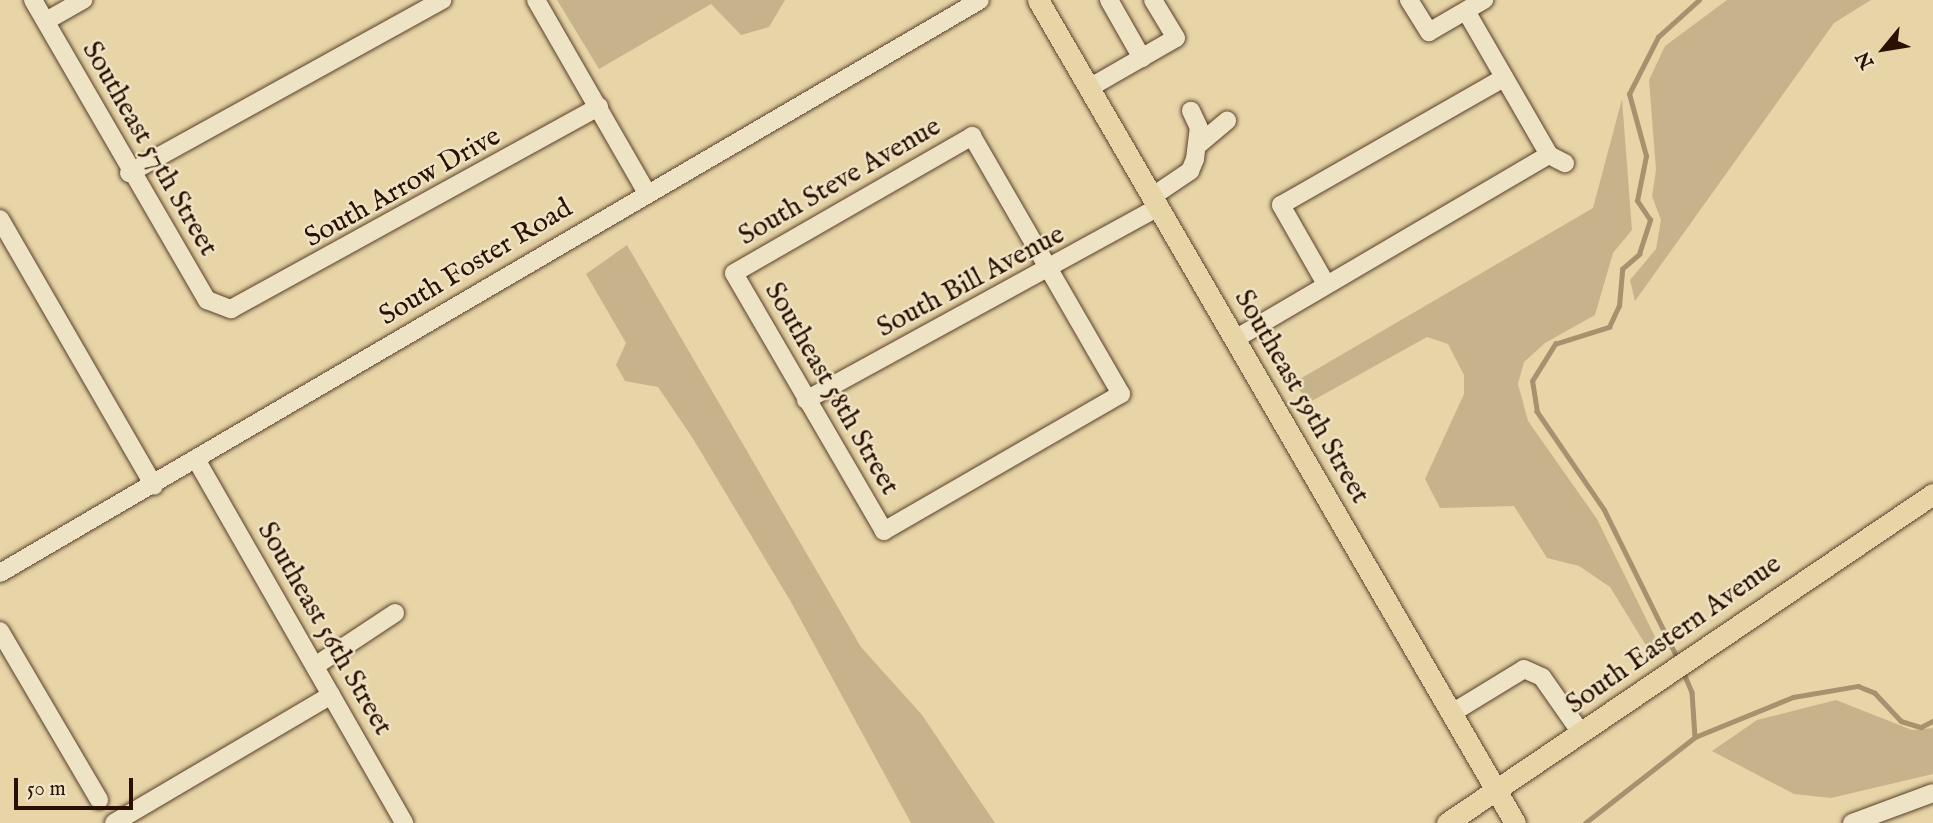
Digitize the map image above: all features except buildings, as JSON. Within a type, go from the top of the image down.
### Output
[{"type":"main road","name":"Southeast 59th Street","points":[[1038,0],[1515,823]]},
{"type":"main road","name":"South Eastern Avenue","points":[[1447,823],[1933,494]]},
{"type":"street","name":"Southeast 57th Street","points":[[33,0],[129,173],[206,300],[231,309]]},
{"type":"street","points":[[46,21],[83,0]]},
{"type":"street","points":[[129,173],[442,0]]},
{"type":"street","points":[[536,0],[646,191]]},
{"type":"street","name":"South Foster Road","points":[[0,573],[198,461],[646,191],[980,0]]},
{"type":"street","points":[[1109,0],[1142,58]]},
{"type":"street","points":[[1089,88],[1176,38],[1153,0]]},
{"type":"street","points":[[1409,0],[1429,32],[1484,0]]},
{"type":"street","points":[[1235,339],[1326,284],[1557,159],[1504,78],[1466,11]]},
{"type":"street","points":[[1326,284],[1281,205],[1504,78]]},
{"type":"street","name":"South Arrow Drive","points":[[231,309],[599,107]]},
{"type":"street","points":[[1191,111],[1198,145],[1227,121]]},
{"type":"street","name":"South Steve Avenue","points":[[734,273],[972,136],[1049,271]]},
{"type":"street","name":"South Bill Avenue","points":[[806,400],[1049,271],[1156,202],[1190,171],[1198,145]]},
{"type":"street","points":[[0,219],[154,486]]},
{"type":"street","name":"Southeast 58th Street","points":[[734,273],[884,531],[1121,394],[1049,271]]},
{"type":"street","name":"Southeast 56th Street","points":[[198,461],[404,823]]},
{"type":"street","points":[[314,666],[395,613]]},
{"type":"street","points":[[0,631],[99,800]]},
{"type":"street","points":[[1452,713],[1524,669],[1542,677],[1581,733]]},
{"type":"street","points":[[114,823],[331,695]]},
{"type":"street","points":[[1852,823],[1933,793]]},
{"type":"shaded area","points":[[557,0],[785,0],[769,27],[741,35],[711,4],[599,69]]},
{"type":"shaded area","points":[[1727,0],[1871,0],[1834,23],[1635,301],[1630,280],[1656,249],[1661,220],[1652,196],[1656,170],[1649,80],[1665,46]]},
{"type":"shaded area","points":[[1622,99],[1632,230],[1613,253],[1595,315],[1545,343],[1524,362],[1518,384],[1528,421],[1597,519],[1657,641],[1647,647],[1610,587],[1579,566],[1547,558],[1514,506],[1440,508],[1425,479],[1464,394],[1464,375],[1448,344],[1427,337],[1310,402],[1293,383],[1593,208]]},
{"type":"shaded area","points":[[627,245],[861,647],[922,715],[995,823],[911,823],[791,602],[692,437],[658,387],[625,381],[616,365],[626,343],[586,274]]},
{"type":"shaded area","points":[[1836,700],[1912,730],[1933,728],[1933,774],[1831,798],[1794,794],[1712,751],[1757,720]]},
{"type":"waterway","points":[[1678,660],[1604,510],[1537,412],[1532,381],[1555,344],[1609,327],[1619,306],[1622,269],[1639,254],[1650,220],[1637,201],[1646,156],[1629,94],[1658,37],[1699,0]]},
{"type":"waterway","points":[[1683,671],[1692,692],[1695,737]]},
{"type":"waterway","points":[[1585,823],[1695,737],[1793,697],[1858,686],[1875,693],[1901,721],[1921,727],[1933,721]]}]
